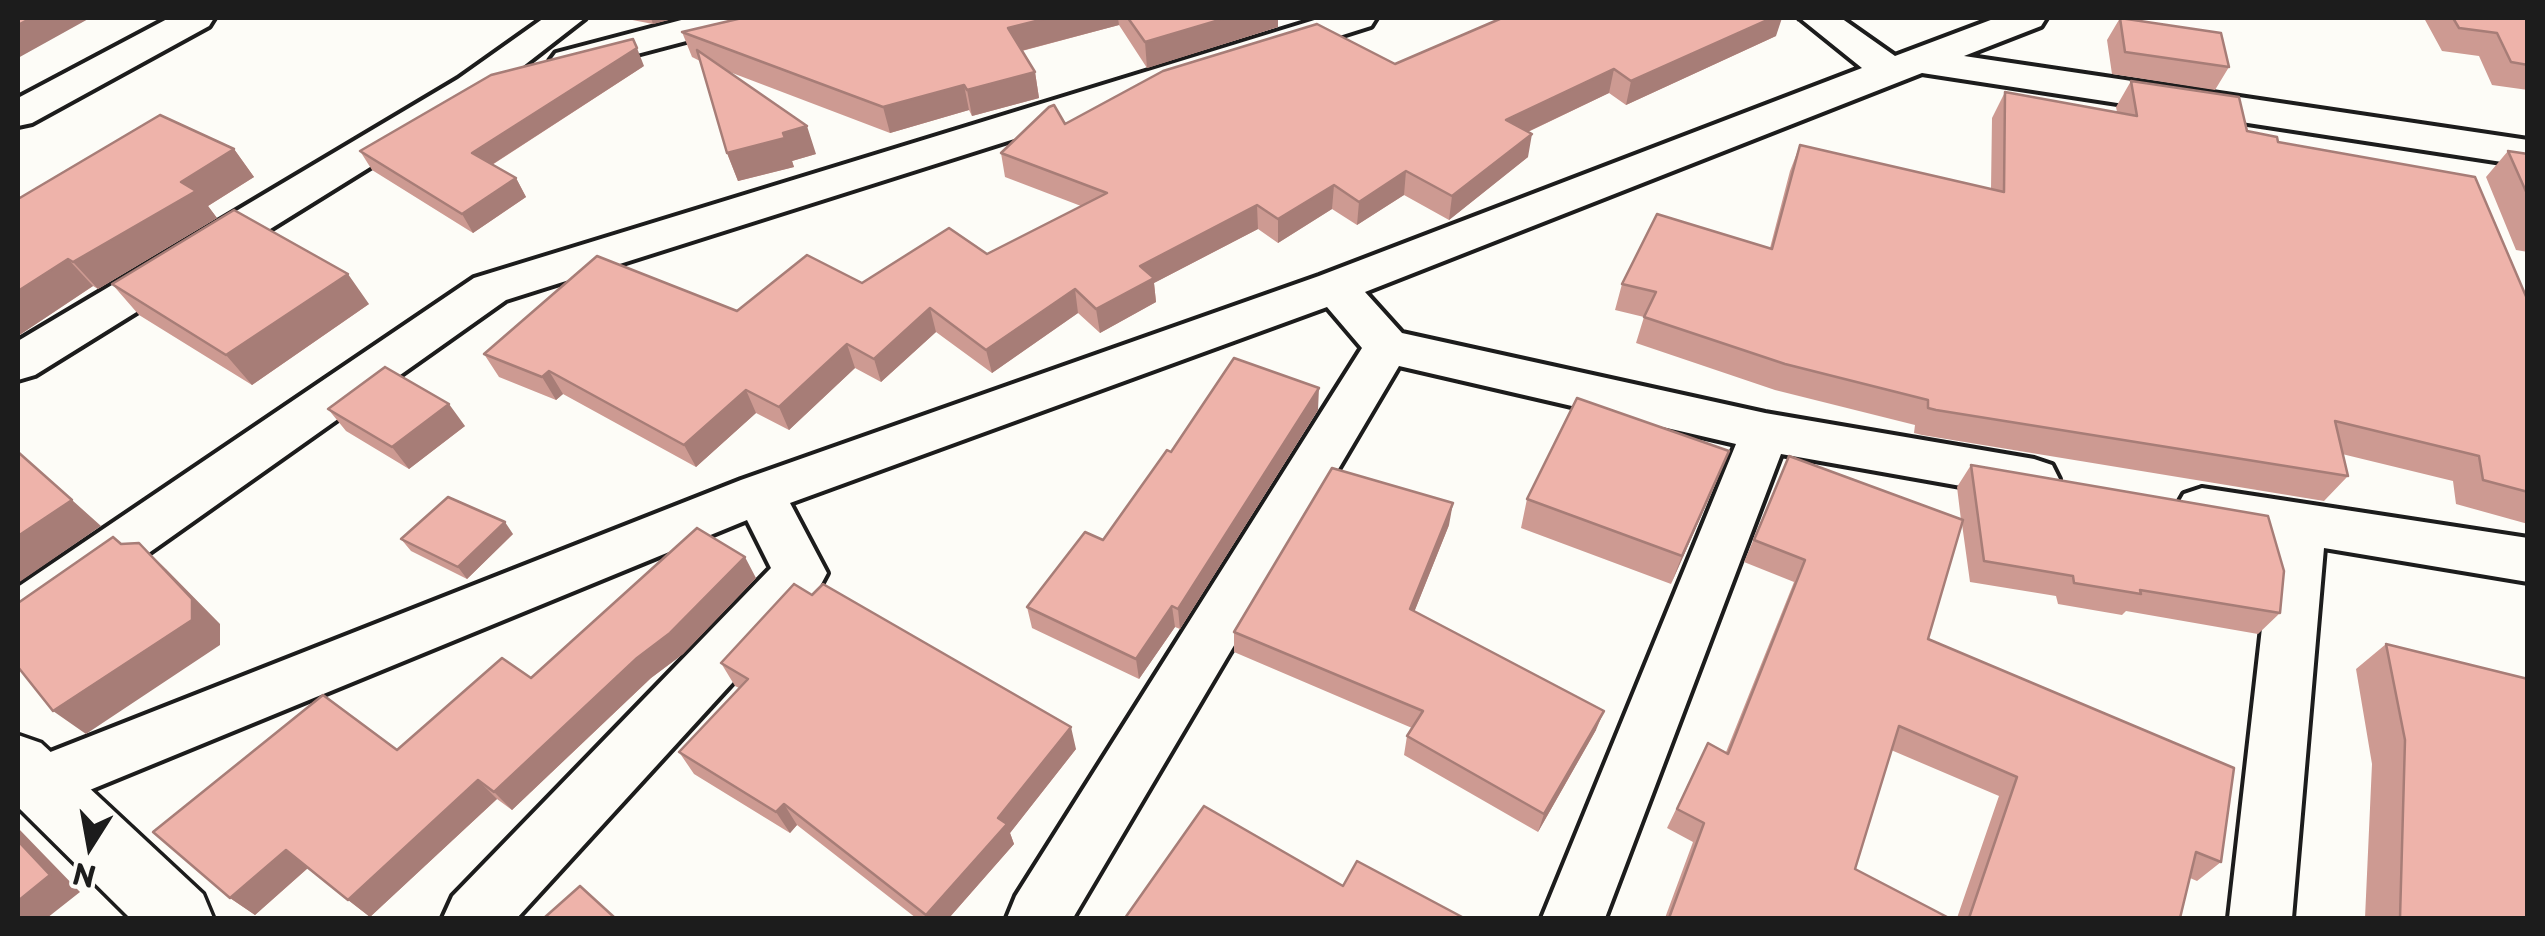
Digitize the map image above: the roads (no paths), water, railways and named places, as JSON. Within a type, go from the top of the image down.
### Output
[{"type":"street","points":[[18,114],[196,18]]},
{"type":"street","points":[[504,18],[558,25]]},
{"type":"street","points":[[472,87],[730,18]]},
{"type":"street","points":[[18,616],[490,289],[1358,18]]},
{"type":"street","points":[[1818,18],[1903,66],[2528,153]]},
{"type":"street","points":[[178,918],[29,774],[759,494],[1335,287],[2028,18]]},
{"type":"street","points":[[18,363],[472,87],[558,25]]},
{"type":"street","points":[[1335,287],[1387,346],[1765,432],[2071,485]]},
{"type":"street","points":[[1038,918],[1387,346]]},
{"type":"street","points":[[1574,918],[1765,432]]},
{"type":"street","points":[[475,918],[800,573],[759,494]]},
{"type":"street","points":[[2166,502],[2528,560]]},
{"type":"street","points":[[2261,918],[2300,524]]}]
